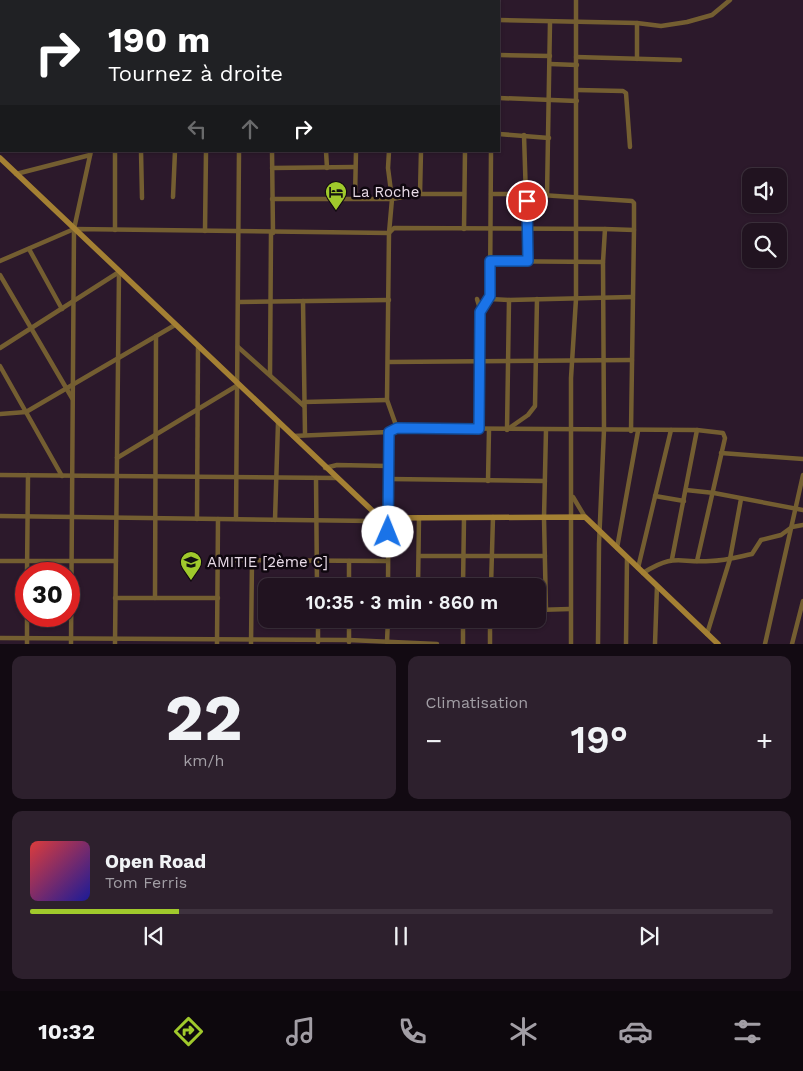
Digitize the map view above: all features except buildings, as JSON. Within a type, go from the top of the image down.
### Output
[{"type":"street","points":[[571,644],[573,361],[576,299],[576,0]]},
{"type":"street","points":[[500,20],[637,23],[662,26],[712,15],[730,0]]},
{"type":"street","points":[[546,195],[549,138],[550,22]]},
{"type":"street","points":[[637,23],[637,58]]},
{"type":"street","points":[[500,55],[550,56]]},
{"type":"street","points":[[576,57],[680,60]]},
{"type":"street","points":[[550,64],[576,65]]},
{"type":"street","points":[[577,90],[623,91],[626,93],[630,147]]},
{"type":"street","points":[[500,98],[577,101]]},
{"type":"street","points":[[500,134],[549,138]]},
{"type":"street","points":[[524,135],[528,261]]},
{"type":"street","points":[[115,152],[115,230]]},
{"type":"street","points":[[141,152],[142,198]]},
{"type":"street","points":[[173,197],[175,152]]},
{"type":"street","points":[[205,232],[206,152]]},
{"type":"street","points":[[236,520],[240,152]]},
{"type":"street","points":[[270,375],[272,152]]},
{"type":"street","points":[[326,152],[326,168]]},
{"type":"street","points":[[355,198],[356,152]]},
{"type":"street","points":[[389,152],[388,168],[392,199],[389,233],[387,400],[397,428]]},
{"type":"street","points":[[420,194],[421,152]]},
{"type":"street","points":[[464,229],[465,152]]},
{"type":"street","points":[[480,312],[490,299],[491,152]]},
{"type":"street","points":[[16,174],[91,153],[74,229],[71,641]]},
{"type":"street","points":[[0,158],[238,386],[380,518]]},
{"type":"street","points":[[272,168],[355,167]]},
{"type":"street","points":[[272,199],[392,199],[420,194],[464,194]]},
{"type":"street","points":[[491,194],[526,194],[632,201],[634,230],[631,431]]},
{"type":"street","points":[[0,262],[74,229],[272,233],[389,233],[394,228],[634,230]]},
{"type":"street","points":[[598,644],[604,430],[602,298],[605,229]]},
{"type":"street","points":[[29,249],[62,309]]},
{"type":"street","points":[[490,261],[603,262]]},
{"type":"street","points":[[0,348],[119,272]]},
{"type":"street","points":[[115,641],[119,272]]},
{"type":"street","points":[[0,275],[72,399]]},
{"type":"street","points":[[490,299],[632,297]]},
{"type":"street","points":[[477,299],[480,312],[479,429]]},
{"type":"street","points":[[507,430],[528,415],[535,406],[537,299]]},
{"type":"street","points":[[238,302],[388,300]]},
{"type":"street","points":[[507,430],[509,300]]},
{"type":"street","points":[[303,301],[305,434]]},
{"type":"street","points":[[0,414],[26,412],[175,325]]},
{"type":"street","points":[[155,598],[156,336]]},
{"type":"street","points":[[197,519],[198,347]]},
{"type":"street","points":[[238,347],[304,404],[387,400]]},
{"type":"street","points":[[388,362],[536,363],[632,360]]},
{"type":"street","points":[[0,366],[62,476]]},
{"type":"street","points":[[117,458],[238,386]]},
{"type":"street","points":[[275,520],[278,423]]},
{"type":"street","points":[[292,436],[389,432],[397,428],[697,430],[723,433],[725,438],[714,493],[697,561]]},
{"type":"street","points":[[488,481],[489,430]]},
{"type":"street","points":[[545,578],[546,430]]},
{"type":"street","points":[[638,568],[671,430]]},
{"type":"street","points":[[672,559],[697,430]]},
{"type":"street","points":[[617,548],[638,431]]},
{"type":"street","points":[[388,578],[389,432]]},
{"type":"street","points":[[721,453],[803,459]]},
{"type":"street","points":[[325,468],[337,465],[388,466]]},
{"type":"street","points":[[0,475],[336,478]]},
{"type":"street","points":[[27,561],[28,475]]},
{"type":"street","points":[[764,644],[803,475]]},
{"type":"street","points":[[316,478],[317,578]]},
{"type":"street","points":[[389,479],[545,481]]},
{"type":"street","points":[[572,490],[578,510],[585,518],[718,644]]},
{"type":"street","points":[[686,490],[714,493],[803,510]]},
{"type":"street","points":[[655,496],[684,501]]},
{"type":"street","points":[[707,634],[730,559],[741,499]]},
{"type":"street","points":[[0,516],[372,521],[380,518],[585,518]]},
{"type":"street","points":[[491,578],[493,517]]},
{"type":"street","points":[[418,578],[419,518]]},
{"type":"street","points":[[463,578],[464,518]]},
{"type":"street","points":[[217,642],[218,519]]},
{"type":"street","points":[[643,573],[656,565],[672,559],[697,561],[730,559],[752,554],[761,540],[781,535],[792,527],[803,525]]},
{"type":"street","points":[[419,556],[544,556]]},
{"type":"street","points":[[626,644],[627,558]]},
{"type":"street","points":[[218,560],[387,561]]},
{"type":"street","points":[[251,642],[252,560]]},
{"type":"street","points":[[0,561],[116,561]]},
{"type":"street","points":[[349,561],[349,578]]},
{"type":"street","points":[[655,644],[657,586]]},
{"type":"street","points":[[115,598],[218,598]]},
{"type":"street","points":[[792,644],[803,601]]},
{"type":"street","points":[[546,610],[570,609]]},
{"type":"street","points":[[27,627],[27,641]]},
{"type":"street","points":[[318,628],[318,642]]},
{"type":"street","points":[[349,628],[349,642]]},
{"type":"street","points":[[387,642],[388,628]]},
{"type":"street","points":[[463,628],[463,644]]},
{"type":"street","points":[[490,628],[490,644]]},
{"type":"street","points":[[0,638],[27,641],[387,642],[437,644]]},
{"type":"place","name":"La Roche","points":[[336,211]]},
{"type":"place","name":"AMITIE [2ème C]","points":[[191,581]]},
{"type":"route","points":[[388,532],[389,432],[397,428],[479,429],[480,312],[489,301],[490,296],[490,261],[528,261],[527,201]]}]
